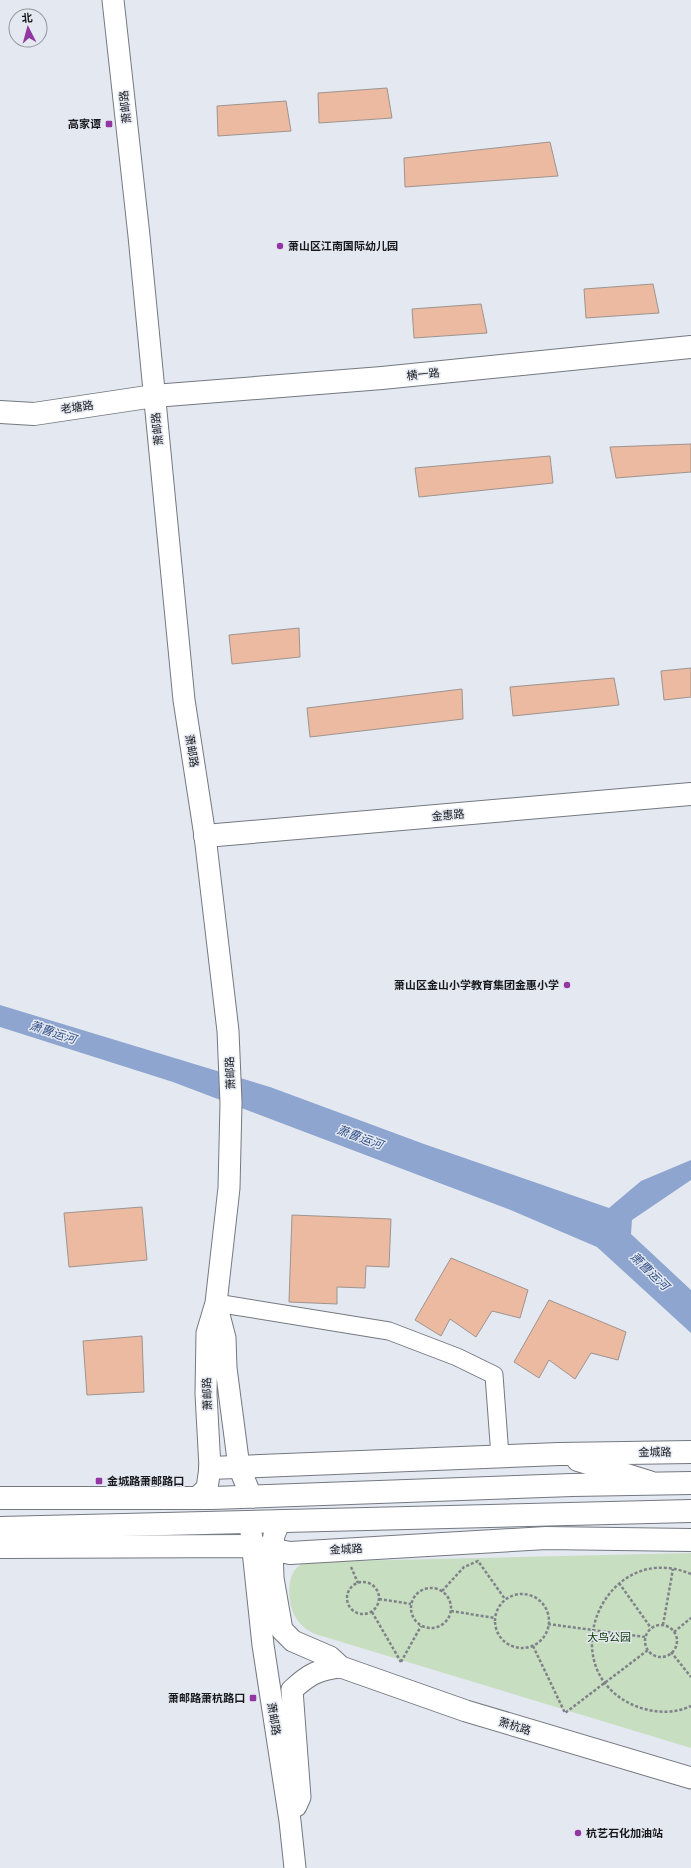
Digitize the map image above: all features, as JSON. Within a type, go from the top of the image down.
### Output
[{"type":"main road","name":"横一路","points":[[154,396],[382,378],[691,346]]},
{"type":"main road","name":"老塘路","points":[[0,412],[34,414],[154,396]]},
{"type":"main road","name":"金惠路","points":[[205,836],[691,794]]},
{"type":"main road","name":"金城路","points":[[210,1468],[559,1454],[691,1452]]},
{"type":"main road","points":[[559,1454],[654,1483]]},
{"type":"main road","points":[[0,1498],[197,1498],[691,1483]]},
{"type":"main road","points":[[0,1492],[72,1497]]},
{"type":"main road","points":[[0,1528],[691,1511]]},
{"type":"main road","name":"金城路","points":[[0,1547],[263,1548],[290,1553],[546,1538],[691,1540]]},
{"type":"street","name":"萧邮路","points":[[113,0],[184,700],[205,836],[228,1049],[231,1103],[229,1188],[216,1303],[206,1333],[206,1394],[210,1468],[207,1488],[197,1498]]},
{"type":"street","points":[[251,1496],[239,1467],[226,1368],[225,1338],[216,1303],[389,1331],[457,1357],[494,1375],[500,1456]]},
{"type":"street","points":[[280,1521],[274,1535],[263,1548],[273,1578],[282,1630],[293,1641],[330,1657],[341,1667]]},
{"type":"street","name":"萧邮路","points":[[250,1522],[263,1548],[263,1645],[290,1821],[295,1868]]},
{"type":"street","points":[[290,1821],[300,1797],[292,1690],[305,1678],[318,1671],[341,1667]]},
{"type":"street","name":"萧杭路","points":[[341,1667],[466,1711],[691,1778]]},
{"type":"path","points":[[442,1591],[464,1567],[478,1561],[505,1600]]},
{"type":"path","points":[[691,1574],[665,1568],[647,1570],[636,1574],[619,1584],[601,1604],[596,1614],[592,1630],[594,1660],[605,1682],[620,1698],[630,1704],[647,1710],[666,1712],[691,1706]]},
{"type":"path","points":[[663,1625],[673,1569]]},
{"type":"path","points":[[358,1583],[368,1583],[376,1589],[379,1599],[372,1612],[362,1614],[352,1610],[347,1600],[350,1590],[358,1583]]},
{"type":"path","points":[[619,1584],[651,1628]]},
{"type":"path","points":[[435,1588],[442,1591],[450,1600],[451,1611],[447,1620],[442,1625],[428,1628],[421,1626],[413,1616],[411,1604],[417,1593],[422,1589],[435,1588]]},
{"type":"path","points":[[522,1594],[538,1600],[544,1607],[548,1615],[546,1633],[533,1646],[524,1648],[507,1644],[496,1630],[495,1618],[499,1606],[505,1600],[522,1594]]},
{"type":"path","points":[[379,1599],[411,1604]]},
{"type":"path","points":[[451,1611],[495,1618]]},
{"type":"path","points":[[372,1612],[401,1662],[421,1626]]},
{"type":"path","points":[[674,1632],[691,1618]]},
{"type":"path","points":[[548,1624],[645,1637]]},
{"type":"path","points":[[663,1625],[674,1632],[677,1641],[671,1652],[659,1656],[648,1650],[645,1643],[645,1637],[651,1628],[663,1625]]},
{"type":"path","points":[[533,1646],[565,1713],[648,1650]]},
{"type":"path","points":[[671,1652],[691,1677]]},
{"type":"green space","name":"大鸟公园","points":[[691,1553],[691,1748],[315,1634],[304,1628],[293,1613],[289,1591],[295,1571],[299,1566],[308,1562]]},
{"type":"water","name":"萧曹运河","points":[[0,1005],[270,1087],[424,1144],[609,1208],[641,1181],[691,1160],[691,1180],[632,1220],[631,1234],[691,1290],[691,1333],[597,1247],[513,1211],[173,1082],[0,1027]]},
{"type":"building","points":[[387,88],[392,118],[319,123],[318,93]]},
{"type":"building","points":[[286,101],[291,131],[218,136],[217,106]]},
{"type":"building","points":[[550,142],[558,176],[405,187],[404,158]]},
{"type":"building","points":[[653,284],[659,313],[586,318],[584,289]]},
{"type":"building","points":[[481,304],[487,333],[414,338],[412,309]]},
{"type":"building","points":[[691,444],[691,472],[616,478],[610,447]]},
{"type":"building","points":[[550,456],[553,483],[419,497],[415,468]]},
{"type":"building","points":[[299,628],[300,657],[232,664],[229,635]]},
{"type":"building","points":[[691,668],[691,697],[664,700],[661,671]]},
{"type":"building","points":[[614,678],[619,705],[513,716],[510,687]]},
{"type":"building","points":[[462,689],[463,719],[310,737],[307,708]]},
{"type":"building","points":[[142,1207],[147,1260],[69,1267],[64,1213]]},
{"type":"building","points":[[292,1215],[391,1219],[389,1267],[366,1266],[365,1288],[337,1287],[337,1304],[289,1302]]},
{"type":"building","points":[[451,1258],[528,1290],[520,1318],[492,1311],[476,1337],[450,1319],[441,1336],[415,1320]]},
{"type":"building","points":[[549,1300],[626,1332],[618,1360],[591,1353],[575,1379],[549,1360],[539,1378],[514,1362]]},
{"type":"building","points":[[142,1336],[144,1392],[87,1395],[83,1341]]},
{"type":"place","name":"高家谭","points":[[109,124]]},
{"type":"place","name":"萧山区江南国际幼儿园","points":[[280,246]]},
{"type":"place","name":"萧山区金山小学教育集团金惠小学","points":[[567,985]]},
{"type":"place","name":"金城路萧邮路口","points":[[99,1481]]},
{"type":"place","name":"萧邮路萧杭路口","points":[[253,1698]]},
{"type":"place","name":"杭艺石化加油站","points":[[578,1833]]}]
